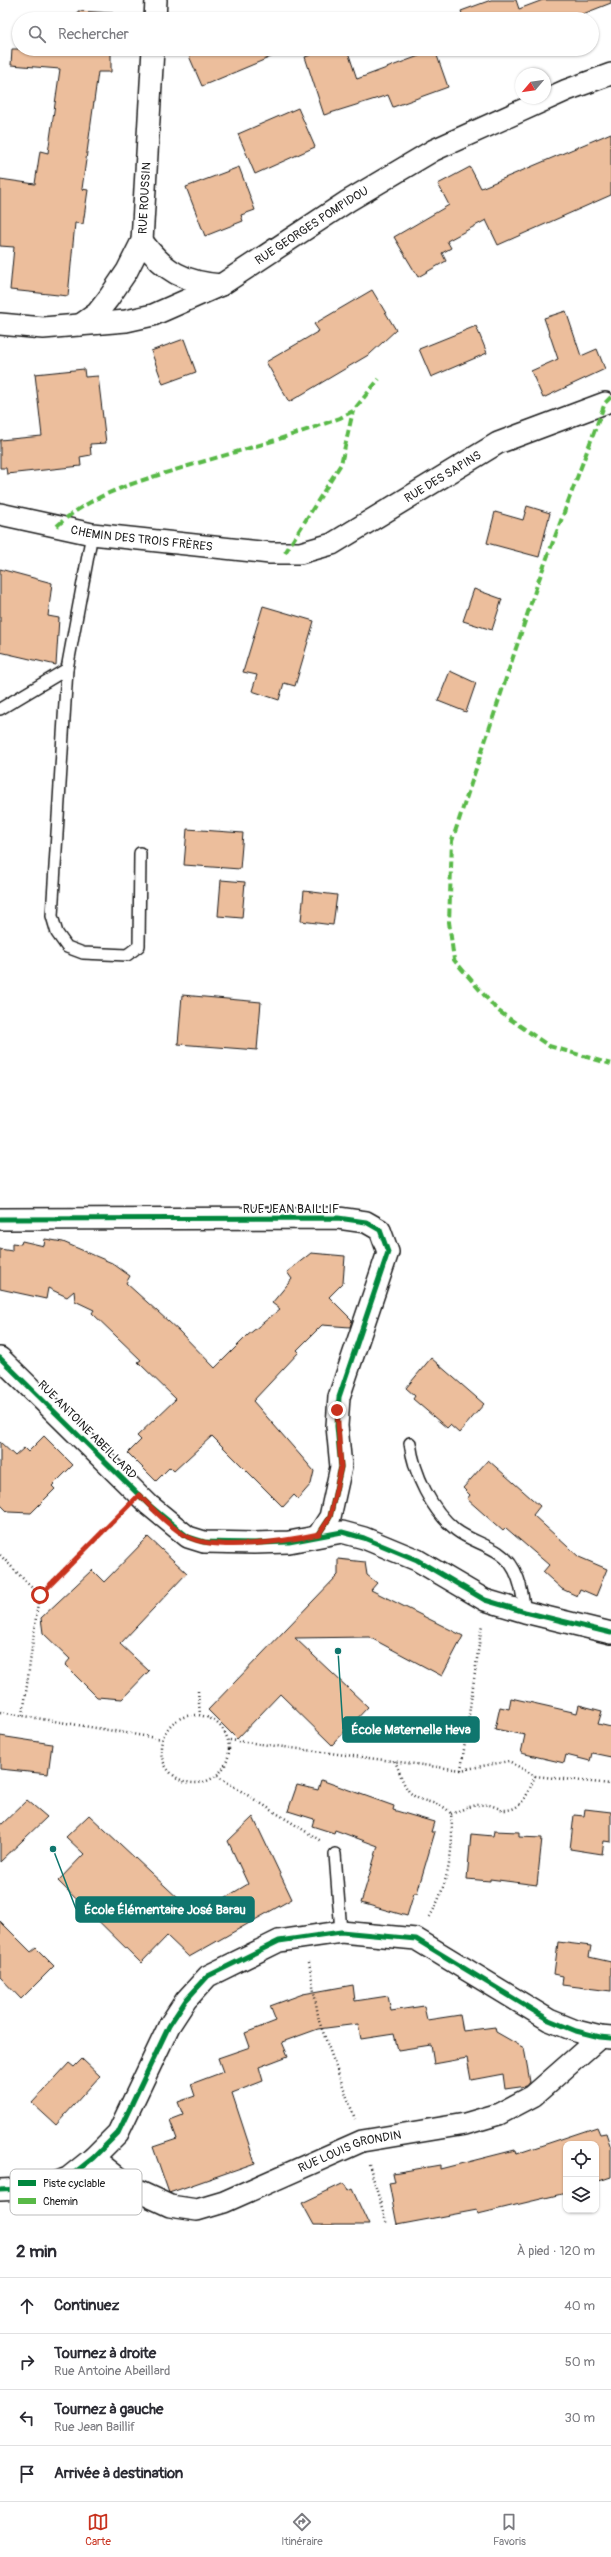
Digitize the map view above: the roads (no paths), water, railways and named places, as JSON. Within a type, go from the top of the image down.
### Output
[{"type":"street","points":[[155,12],[156,0]]},
{"type":"street","name":"RUE ROUSSIN","points":[[80,325],[97,313],[108,299],[127,271],[142,241],[153,56]]},
{"type":"street","name":"RUE GEORGES POMPIDOU","points":[[0,324],[43,328],[126,321],[153,315],[222,285],[348,201],[434,150],[567,90],[611,74]]},
{"type":"street","points":[[142,241],[154,257],[170,270],[194,283],[222,285]]},
{"type":"street","name":"RUE DES SAPINS","points":[[285,553],[300,553],[332,544],[498,443],[605,403]]},
{"type":"street","name":"CHEMIN DES TROIS FRÈRES","points":[[0,514],[92,534],[285,553]]},
{"type":"street","name":"RUE JEAN BAILLIF","points":[[0,1219],[338,1218],[366,1222],[380,1230],[388,1252],[340,1397],[337,1426],[341,1467],[330,1517],[319,1534]]},
{"type":"street","name":"RUE ANTOINE ABEILLARD","points":[[0,1358],[139,1495],[188,1537],[204,1542],[254,1544],[289,1542],[319,1534],[342,1532],[364,1538],[417,1560],[485,1600],[525,1612],[611,1633]]},
{"type":"street","points":[[79,2169],[93,2158],[118,2133],[169,2026],[186,2000],[208,1976],[279,1941],[341,1932],[416,1939],[549,2020],[605,2037]]},
{"type":"street","name":"RUE LOUIS GRONDIN","points":[[142,2193],[170,2206],[197,2210],[224,2202],[362,2141],[465,2124],[500,2114],[533,2096],[605,2037]]},
{"type":"street","name":"RUE LOUIS GRONDIN","points":[[93,2158],[107,2169]]},
{"type":"street","points":[[0,2190],[10,2190]]},
{"type":"lane","points":[[92,534],[67,669],[52,916],[57,933],[66,947],[83,953],[127,955],[139,946],[140,853]]},
{"type":"lane","points":[[0,709],[67,669]]},
{"type":"lane","points":[[410,1443],[412,1462],[436,1509],[456,1530],[501,1554],[510,1564],[522,1585],[525,1612]]},
{"type":"lane","points":[[336,1854],[341,1932]]},
{"type":"place","name":"École Maternelle Heva","points":[[338,1651]]},
{"type":"place","name":"École Élémentaire José Barau","points":[[53,1849]]}]
